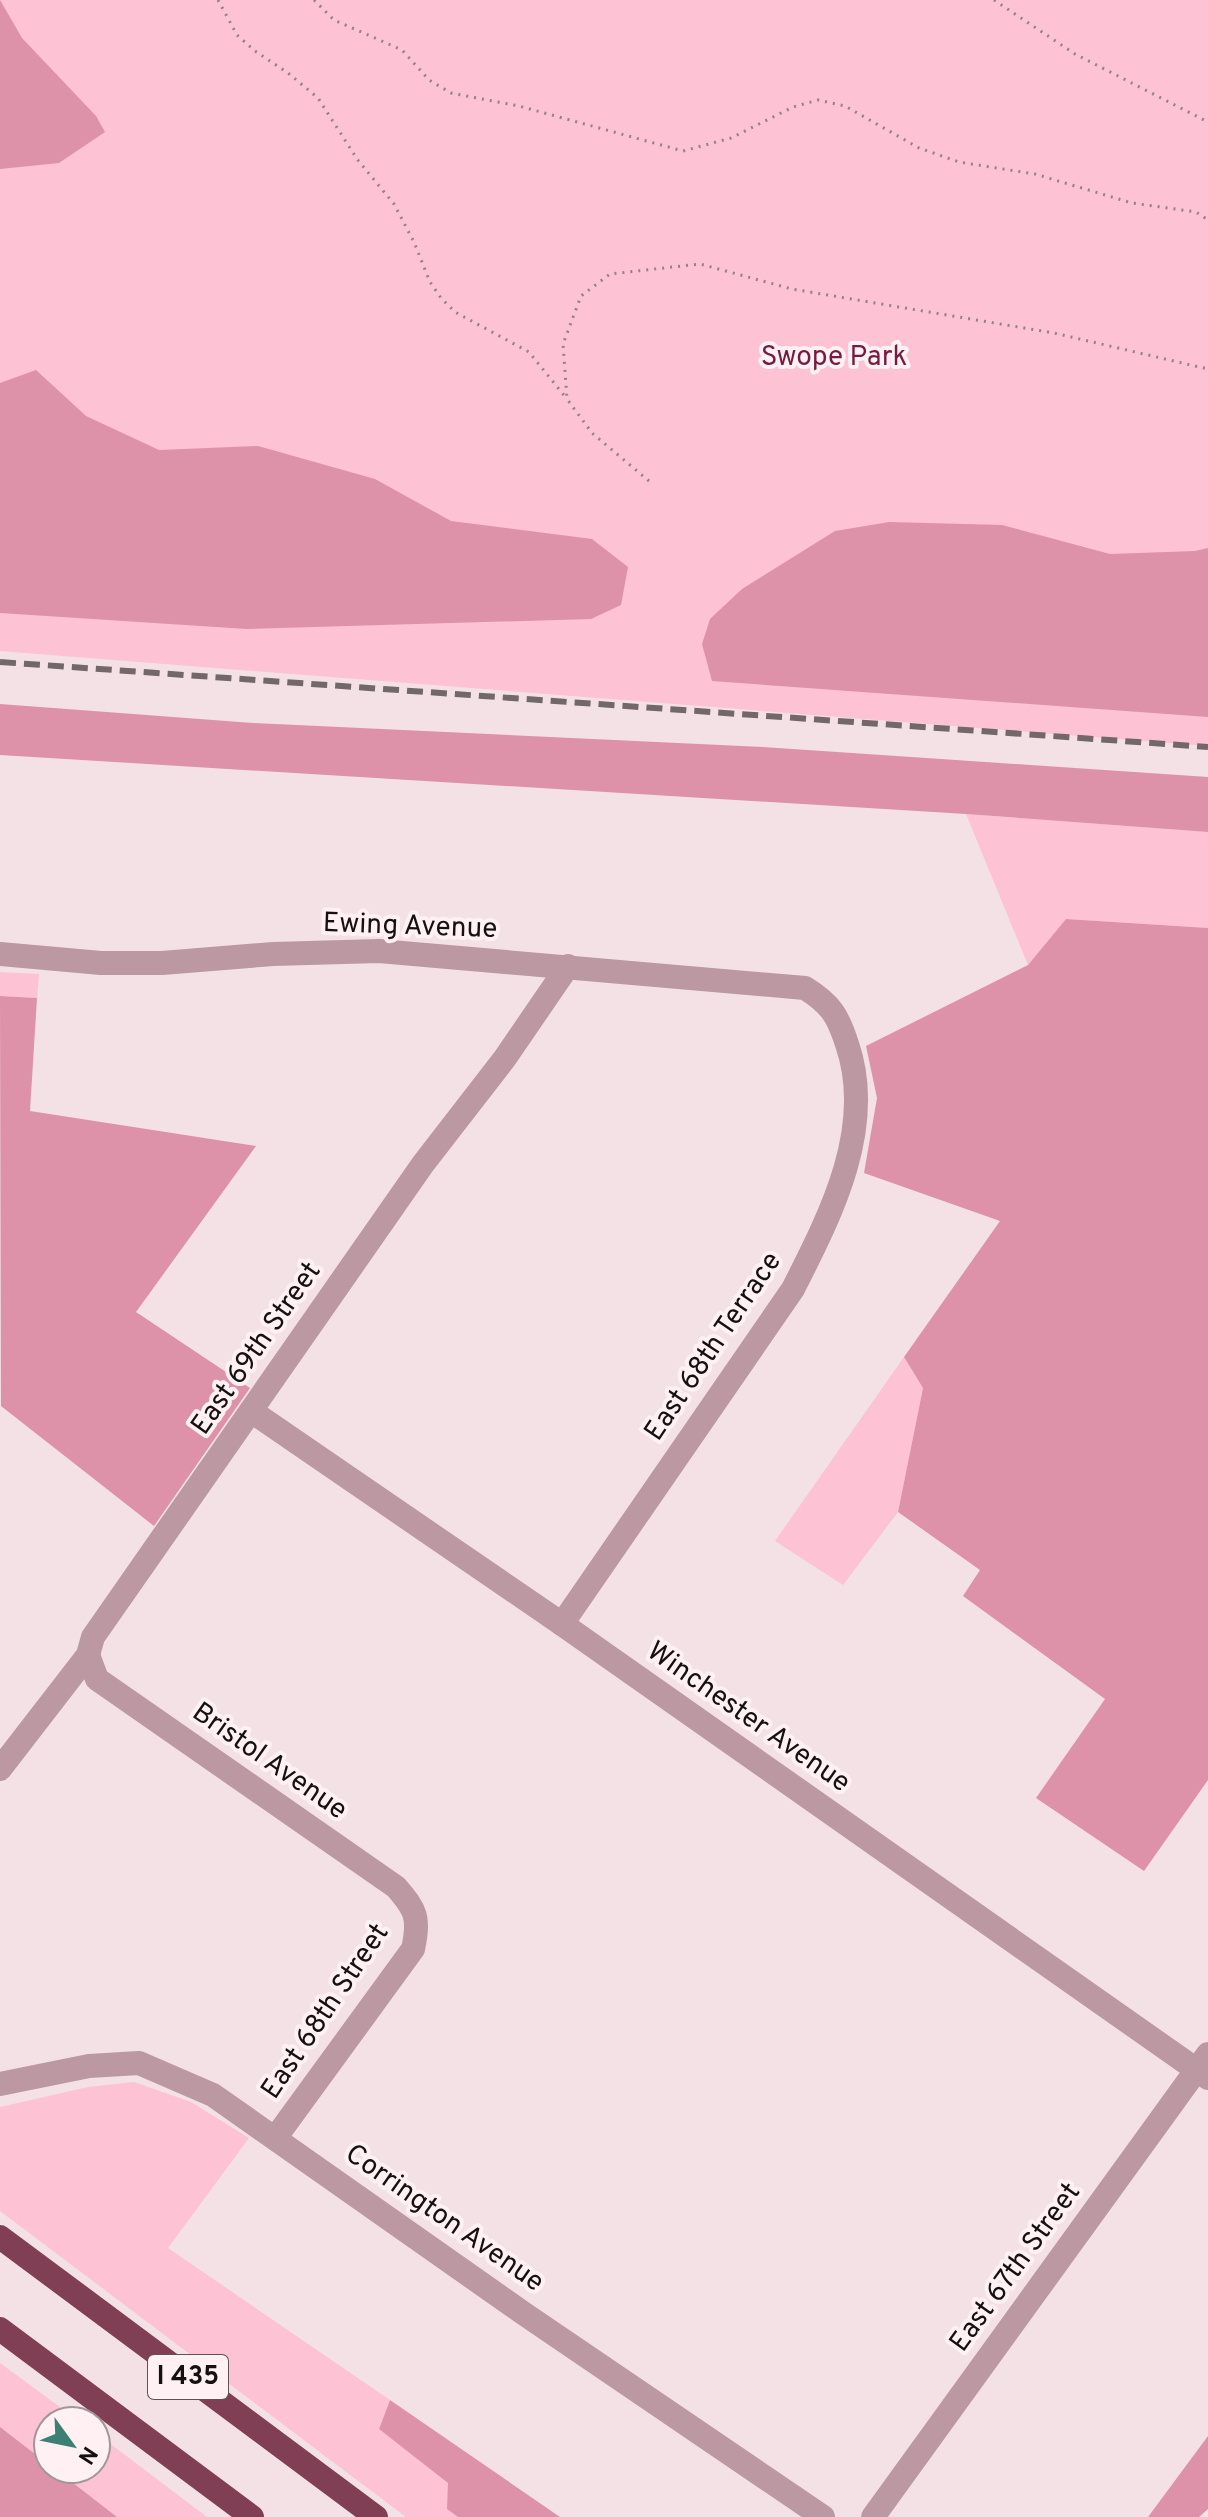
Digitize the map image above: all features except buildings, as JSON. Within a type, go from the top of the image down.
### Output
[{"type":"highway","name":"I 435","points":[[0,2237],[376,2517]]},
{"type":"highway","name":"I 435","points":[[0,2329],[252,2517]]},
{"type":"street","name":"Ewing Avenue","points":[[0,954],[101,963],[162,963],[273,954],[379,951],[805,988],[815,994]]},
{"type":"street","name":"East 69th Street","points":[[0,1769],[88,1655],[93,1637],[423,1164],[505,1058],[568,966]]},
{"type":"street","name":"East 68th Terrace","points":[[562,1624],[793,1289],[821,1233],[853,1138],[857,1097],[852,1057],[839,1019],[815,994]]},
{"type":"street","name":"Winchester Avenue","points":[[251,1411],[1204,2067]]},
{"type":"street","name":"Bristol Avenue","points":[[88,1655],[97,1679],[396,1887],[414,1908],[416,1918]]},
{"type":"street","name":"East 68th Street","points":[[276,2137],[413,1949],[416,1918]]},
{"type":"street","name":"Corrington Avenue","points":[[0,2084],[89,2066],[139,2063],[213,2095],[523,2313],[823,2517]]},
{"type":"street","name":"East 67th Street","points":[[873,2517],[1204,2067]]},
{"type":"path","points":[[218,0],[237,35],[318,98],[357,159],[394,204],[430,282],[441,298],[455,312],[529,352],[592,433],[649,481]]},
{"type":"path","points":[[314,0],[334,20],[402,50],[429,80],[451,93],[519,106],[683,151],[731,138],[793,107],[818,100],[845,106],[919,148],[959,162],[1035,174],[1132,203],[1196,212],[1208,220]]},
{"type":"path","points":[[994,0],[1075,54],[1208,122]]},
{"type":"path","points":[[567,399],[563,344],[581,296],[610,274],[700,264],[792,289],[1054,333],[1208,369]]},
{"type":"green space","name":"Swope Park","points":[[0,0],[1208,0],[1208,746],[0,651]]},
{"type":"green space","points":[[966,814],[1208,832],[1208,928],[1066,919],[1028,965]]},
{"type":"green space","points":[[0,972],[39,974],[37,998],[0,996]]},
{"type":"green space","points":[[904,1357],[923,1388],[898,1512],[843,1585],[775,1541]]},
{"type":"green space","points":[[134,2082],[191,2102],[249,2138],[168,2248],[390,2400],[379,2429],[449,2483],[447,2509],[458,2517],[406,2517],[0,2211],[0,2107],[88,2087]]},
{"type":"green space","points":[[0,2363],[57,2405],[32,2405],[32,2452],[0,2427]]},
{"type":"green space","points":[[112,2445],[207,2517],[117,2517],[76,2485],[112,2485]]},
{"type":"shaded area","points":[[0,0],[22,38],[96,116],[105,132],[59,163],[0,169]]},
{"type":"shaded area","points":[[36,370],[86,416],[159,450],[258,446],[375,479],[451,521],[592,539],[628,567],[621,605],[591,619],[247,629],[0,613],[0,383]]},
{"type":"shaded area","points":[[889,522],[1002,525],[1110,554],[1208,548],[1208,717],[712,681],[702,644],[710,619],[742,589],[835,531]]},
{"type":"shaded area","points":[[0,704],[253,723],[763,747],[1208,777],[1208,832],[966,814],[0,755]]},
{"type":"shaded area","points":[[1066,919],[1208,928],[1208,1780],[1144,1871],[1036,1798],[1105,1699],[963,1596],[980,1570],[898,1512],[923,1388],[904,1357],[1000,1221],[864,1173],[877,1098],[866,1046],[1028,965]]},
{"type":"shaded area","points":[[0,996],[37,998],[30,1111],[256,1146],[136,1312],[250,1388],[154,1526],[1,1406]]},
{"type":"shaded area","points":[[390,2400],[560,2517],[458,2517],[447,2509],[448,2483],[379,2429]]},
{"type":"shaded area","points":[[0,2427],[32,2452],[32,2485],[76,2485],[117,2517],[0,2517]]},
{"type":"shaded area","points":[[1208,2436],[1208,2509],[1199,2517],[1148,2517]]},
{"type":"railway","points":[[0,662],[1208,747]]}]
